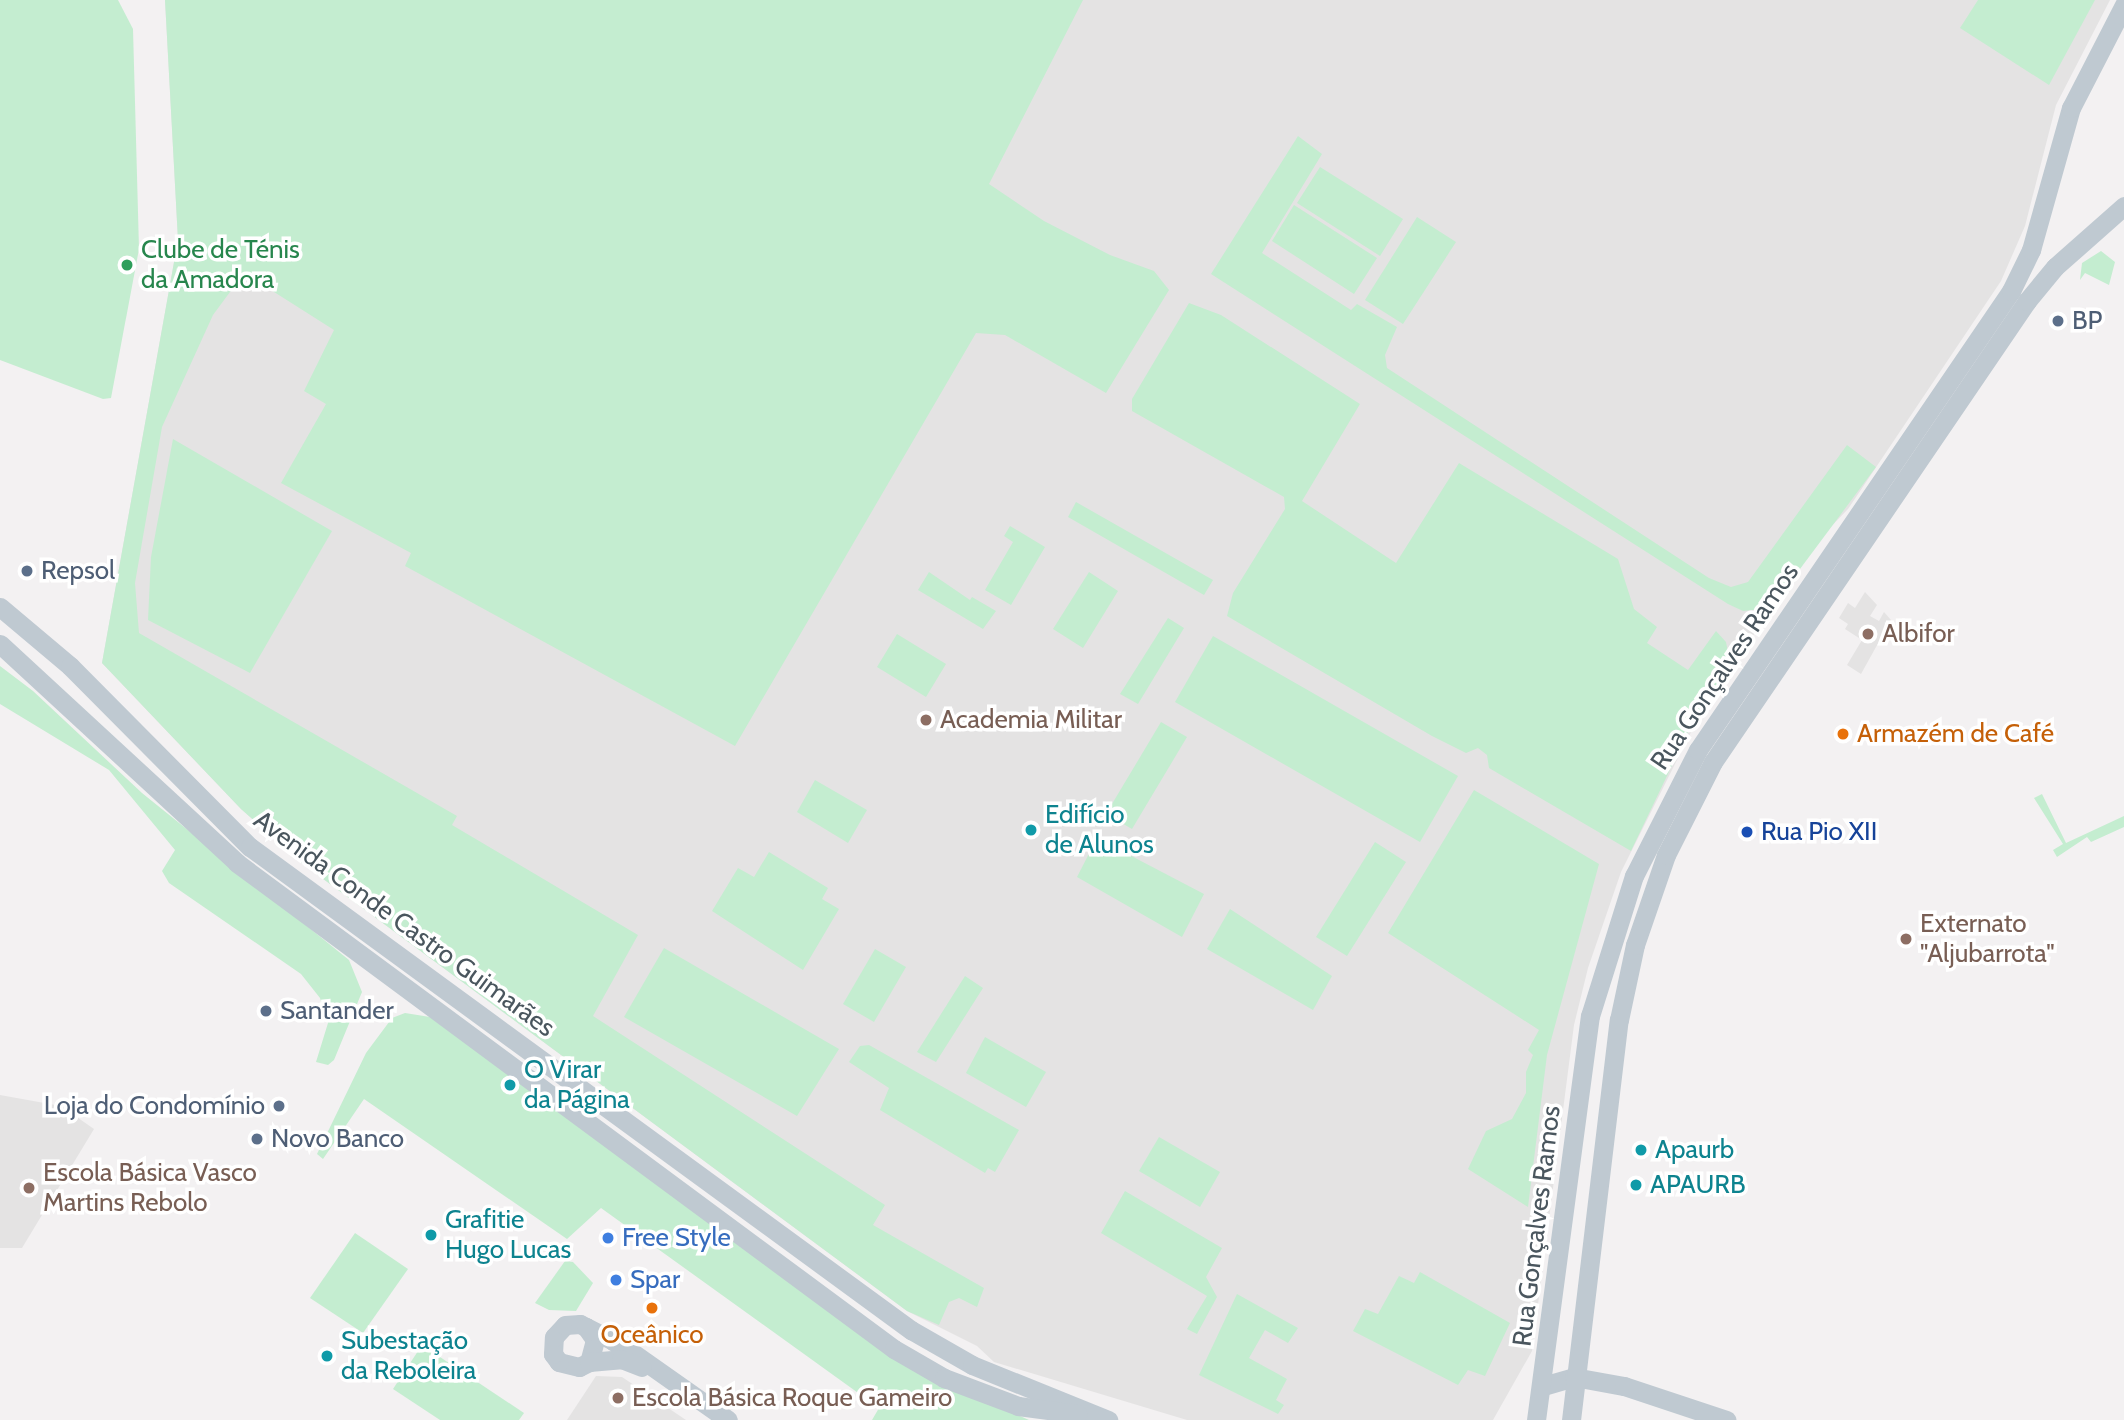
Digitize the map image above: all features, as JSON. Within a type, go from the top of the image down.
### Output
[{"type":"main road","name":"Rua Gonçalves Ramos","points":[[1536,1420],[1543,1385],[1590,1016],[1634,876],[1698,750],[2011,291],[2031,250],[2071,108],[2124,5]]},
{"type":"main road","name":"Rua Gonçalves Ramos","points":[[1571,1420],[1574,1377],[1619,1020],[1635,944],[1666,855],[1713,762],[2026,301],[2055,267],[2124,206]]},
{"type":"main road","name":"Avenida Conde Castro Guimarães","points":[[0,607],[70,666],[250,847],[433,977],[911,1330],[956,1356],[1102,1418]]},
{"type":"main road","name":"Avenida Conde Castro Guimarães","points":[[0,644],[237,863],[894,1349],[944,1378],[1018,1406],[1102,1418]]},
{"type":"main road","points":[[397,983],[406,977],[433,977]]},
{"type":"main road","points":[[665,1379],[621,1359],[568,1367],[559,1362],[552,1345],[565,1325],[586,1328],[633,1353],[665,1379],[729,1420]]},
{"type":"main road","points":[[586,1328],[595,1340],[589,1362]]},
{"type":"main road","points":[[944,1378],[956,1356]]},
{"type":"main road","points":[[1543,1385],[1574,1377],[1623,1386],[1726,1420]]},
{"type":"shaded area","name":"Academia Militar","points":[[165,0],[2110,0],[2056,105],[2025,226],[2001,281],[1848,509],[1820,538],[1702,710],[1621,872],[1588,968],[1574,1025],[1532,1351],[1493,1420],[1187,1420],[994,1362],[977,1346],[907,1311],[303,864],[241,809],[102,663],[178,240]]},
{"type":"shaded area","name":"Albifor","points":[[1865,592],[1877,605],[1870,616],[1879,621],[1884,612],[1891,620],[1861,674],[1847,665],[1862,640],[1845,629],[1848,624],[1839,618],[1848,603],[1855,608]]},
{"type":"shaded area","name":"Escola Básica Vasco Martins Rebolo","points":[[0,1095],[61,1106],[94,1129],[22,1248],[0,1248]]},
{"type":"shaded area","name":"Escola Básica Roque Gameiro","points":[[596,1376],[622,1377],[686,1420],[567,1420]]},
{"type":"green space","points":[[0,0],[118,0],[133,29],[139,249],[111,398],[103,399],[0,360]]},
{"type":"green space","points":[[165,0],[1083,0],[989,184],[1044,221],[1110,255],[1154,271],[1169,290],[1106,393],[1005,335],[976,333],[735,746],[405,566],[411,553],[281,483],[326,404],[304,391],[334,330],[244,273],[213,315],[162,427],[135,583],[139,633],[457,816],[452,825],[638,935],[593,1016],[885,1205],[873,1225],[984,1288],[977,1307],[959,1298],[949,1302],[939,1325],[907,1311],[303,864],[241,809],[102,663],[178,240]]},
{"type":"green space","points":[[1978,0],[2095,0],[2049,85],[1960,28]]},
{"type":"green space","points":[[1298,136],[1322,154],[1262,253],[1351,310],[1357,304],[1397,327],[1385,355],[1387,368],[1709,578],[1731,587],[1748,582],[1847,445],[1876,467],[1771,608],[1743,611],[1728,604],[1211,274]]},
{"type":"green space","points":[[1320,167],[1403,219],[1380,256],[1297,203]]},
{"type":"green space","points":[[1294,205],[1377,258],[1354,294],[1272,241]]},
{"type":"green space","points":[[1417,217],[1456,242],[1403,324],[1365,300]]},
{"type":"green space","points":[[2101,251],[2115,262],[2109,285],[2085,273],[2080,280],[2082,263]]},
{"type":"green space","points":[[1189,303],[1221,315],[1360,404],[1302,501],[1396,563],[1459,463],[1618,559],[1634,609],[1657,627],[1647,643],[1688,670],[1716,631],[1726,642],[1731,667],[1689,730],[1631,851],[1489,768],[1487,755],[1478,748],[1466,753],[1432,736],[1227,616],[1233,593],[1285,509],[1284,497],[1132,411],[1132,399]]},
{"type":"green space","points":[[173,439],[332,531],[250,673],[148,620],[151,557]]},
{"type":"green space","points":[[1076,502],[1213,580],[1204,595],[1068,517]]},
{"type":"green space","points":[[1010,526],[1045,547],[1011,605],[985,590],[1013,542],[1004,536]]},
{"type":"green space","points":[[929,572],[970,600],[972,597],[996,611],[983,629],[918,590]]},
{"type":"green space","points":[[1089,572],[1118,591],[1083,648],[1053,629]]},
{"type":"green space","points":[[1168,618],[1184,628],[1138,704],[1120,694]]},
{"type":"green space","points":[[897,634],[946,664],[926,697],[877,667]]},
{"type":"green space","points":[[1213,636],[1458,776],[1420,842],[1175,702]]},
{"type":"green space","points":[[0,666],[33,691],[142,793],[349,960],[362,992],[334,1060],[328,1065],[316,1062],[328,1023],[320,998],[301,974],[169,883],[162,871],[175,850],[109,770],[0,704]]},
{"type":"green space","points":[[1161,722],[1187,737],[1132,829],[1106,814]]},
{"type":"green space","points":[[815,780],[867,810],[848,843],[797,812]]},
{"type":"green space","points":[[1474,790],[1599,864],[1547,1055],[1528,1207],[1468,1169],[1486,1131],[1512,1119],[1526,1093],[1526,1072],[1533,1055],[1528,1050],[1539,1030],[1388,933]]},
{"type":"green space","points":[[2042,794],[2066,843],[2124,816],[2124,827],[2091,842],[2087,837],[2057,857],[2053,850],[2063,844],[2034,798]]},
{"type":"green space","points":[[1097,838],[1204,894],[1182,937],[1077,877]]},
{"type":"green space","points":[[1375,842],[1406,862],[1347,956],[1316,937]]},
{"type":"green space","points":[[769,852],[828,888],[822,899],[839,909],[803,970],[712,911],[738,868],[754,877]]},
{"type":"green space","points":[[1230,909],[1332,976],[1313,1010],[1207,949]]},
{"type":"green space","points":[[664,948],[839,1049],[797,1116],[624,1017]]},
{"type":"green space","points":[[875,949],[906,967],[874,1022],[843,1004]]},
{"type":"green space","points":[[965,976],[983,988],[936,1062],[917,1052]]},
{"type":"green space","points":[[405,1013],[430,1017],[924,1374],[1029,1420],[872,1420],[879,1408],[601,1208],[567,1239],[364,1099],[323,1159],[317,1154],[366,1053],[392,1018]]},
{"type":"green space","points":[[985,1037],[1046,1072],[1026,1107],[966,1073]]},
{"type":"green space","points":[[869,1045],[1019,1130],[995,1172],[988,1168],[985,1173],[880,1110],[889,1088],[849,1062],[860,1046]]},
{"type":"green space","points":[[1159,1137],[1220,1172],[1200,1207],[1139,1171]]},
{"type":"green space","points":[[1125,1191],[1222,1248],[1206,1277],[1217,1297],[1197,1334],[1187,1329],[1207,1296],[1101,1233]]},
{"type":"green space","points":[[355,1233],[408,1269],[363,1333],[310,1298]]},
{"type":"green space","points":[[565,1261],[573,1262],[593,1283],[576,1311],[549,1310],[535,1303]]},
{"type":"green space","points":[[1420,1272],[1510,1323],[1485,1376],[1468,1370],[1458,1385],[1353,1331],[1365,1309],[1378,1314],[1399,1276],[1414,1283]]},
{"type":"green space","points":[[1237,1294],[1298,1328],[1288,1343],[1265,1330],[1249,1358],[1287,1379],[1276,1400],[1284,1405],[1278,1414],[1199,1375]]},
{"type":"green space","points":[[422,1345],[524,1413],[519,1420],[440,1420],[393,1389]]},
{"type":"place","name":"Clube de Ténis da Amadora","points":[[127,265]]},
{"type":"place","name":"BP","points":[[2058,321]]},
{"type":"place","name":"Repsol","points":[[27,571]]},
{"type":"place","name":"Albifor","points":[[1868,634]]},
{"type":"place","name":"Academia Militar","points":[[926,720]]},
{"type":"place","name":"Armazém de Café","points":[[1843,734]]},
{"type":"place","name":"Edifício de Alunos","points":[[1031,830]]},
{"type":"place","name":"Rua Pio XII","points":[[1747,832]]},
{"type":"place","name":"Externato \"Aljubarrota\"","points":[[1906,939]]},
{"type":"place","name":"Santander","points":[[266,1011]]},
{"type":"place","name":"O Virar da Página","points":[[510,1085]]},
{"type":"place","name":"Loja do Condomínio","points":[[279,1106]]},
{"type":"place","name":"Novo Banco","points":[[257,1139]]},
{"type":"place","name":"Apaurb","points":[[1641,1150]]},
{"type":"place","name":"APAURB","points":[[1636,1185]]},
{"type":"place","name":"Escola Básica Vasco Martins Rebolo","points":[[29,1188]]},
{"type":"place","name":"Grafitie Hugo Lucas","points":[[431,1235]]},
{"type":"place","name":"Free Style","points":[[608,1238]]},
{"type":"place","name":"Spar","points":[[616,1280]]},
{"type":"place","name":"Oceânico","points":[[652,1308]]},
{"type":"place","name":"Subestação da Reboleira","points":[[327,1356]]},
{"type":"place","name":"Escola Básica Roque Gameiro","points":[[618,1398]]}]
